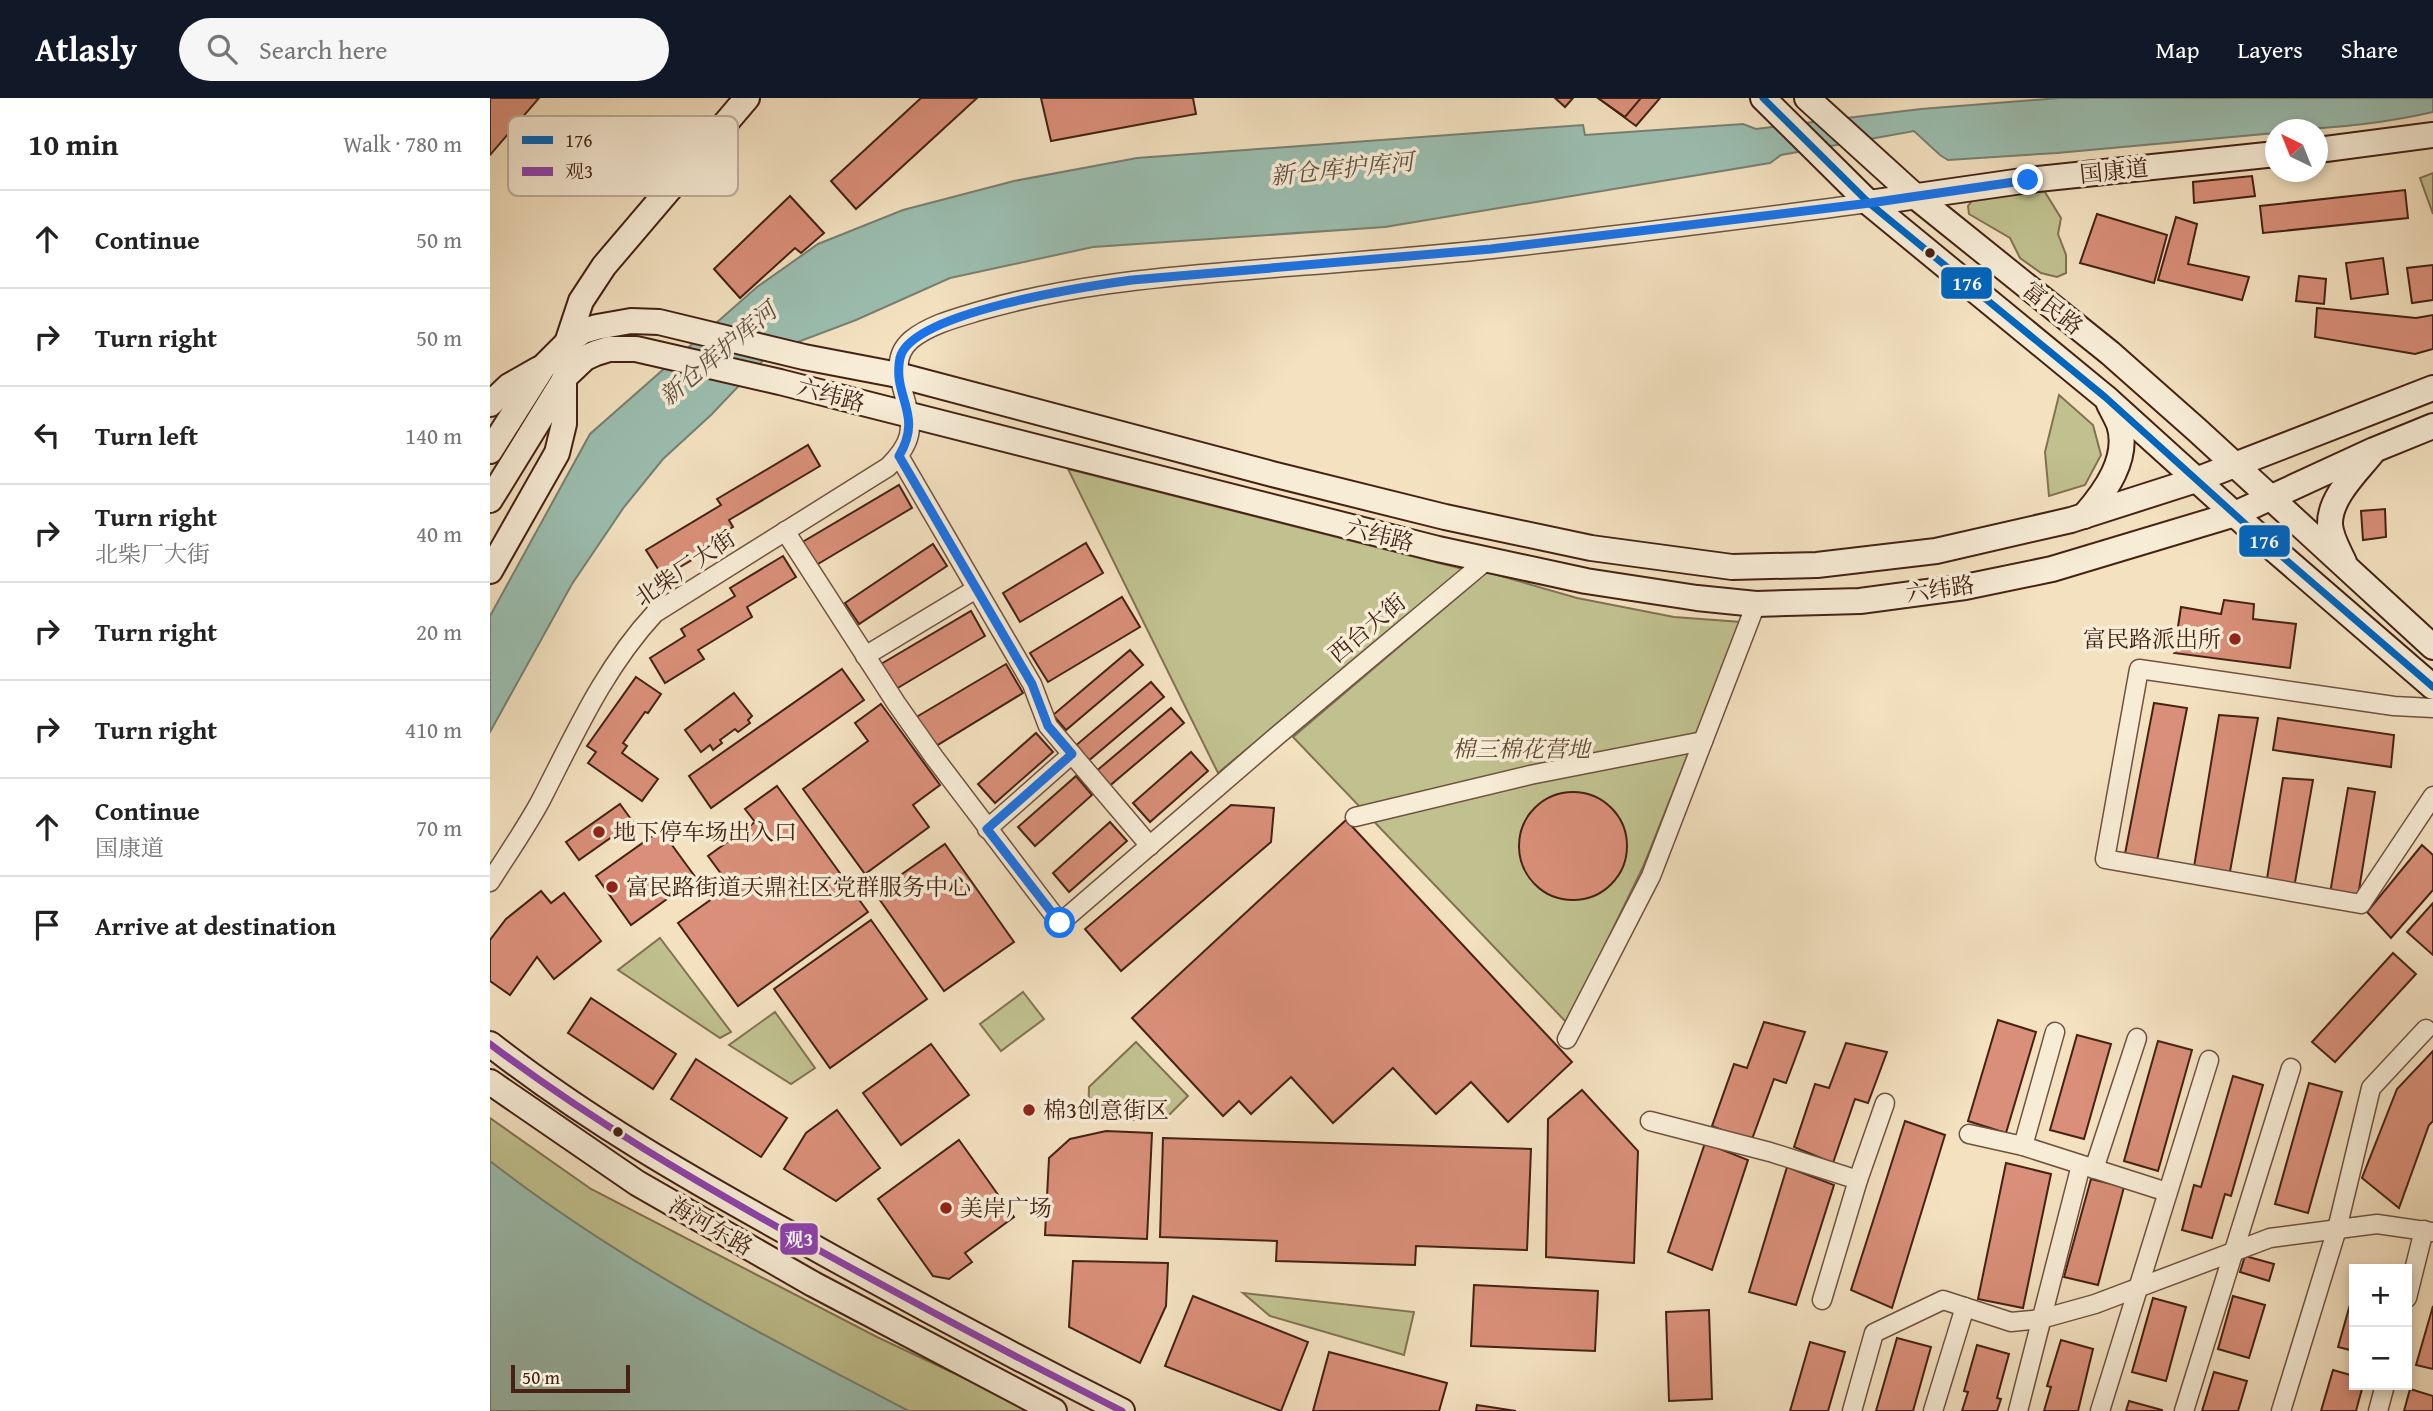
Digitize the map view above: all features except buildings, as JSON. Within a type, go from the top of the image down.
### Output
[{"type":"main road","points":[[732,116],[747,98]]},
{"type":"main road","name":"富民路","points":[[1807,98],[1916,197],[2110,353],[2234,463],[2433,647]]},
{"type":"main road","name":"富民路","points":[[1765,100],[1870,203],[2105,397],[2433,687]]},
{"type":"main road","points":[[2328,149],[2433,135]]},
{"type":"main road","name":"国康道","points":[[1870,203],[2028,180],[2265,155]]},
{"type":"main road","points":[[567,343],[581,301],[604,266],[664,196]]},
{"type":"main road","name":"六纬路","points":[[490,500],[531,431],[567,343],[583,331],[631,321],[659,322],[804,357],[898,375],[1445,517],[1591,548],[1732,567],[1817,565],[1936,551],[2084,516],[2196,480],[2234,463]]},
{"type":"main road","name":"六纬路","points":[[490,451],[500,411],[553,373],[609,349],[636,349],[780,382],[1487,560],[1586,581],[1756,604],[1860,600],[1965,587],[2052,569],[2235,513],[2271,498]]},
{"type":"main road","points":[[490,571],[557,453],[564,424],[553,373]]},
{"type":"main road","points":[[2234,463],[2433,388]]},
{"type":"main road","points":[[2084,516],[2109,483],[2122,446],[2119,425],[2105,397]]},
{"type":"main road","points":[[2271,498],[2433,426]]},
{"type":"main road","points":[[2347,569],[2330,525],[2334,505],[2374,450]]},
{"type":"main road","name":"海河东路","points":[[490,1044],[538,1082],[671,1168],[969,1334],[1122,1411]]},
{"type":"main road","name":"海河东路","points":[[490,1082],[637,1183],[891,1326],[1054,1411]]},
{"type":"street","points":[[1150,846],[1048,726],[1032,684],[899,456],[909,434],[909,416],[898,375],[903,349],[912,339],[953,319],[1004,304],[1085,286],[1491,249],[1870,203]]},
{"type":"street","name":"北柴厂大街","points":[[490,882],[529,822],[593,698],[634,636],[656,613],[888,467],[899,456]]},
{"type":"street","points":[[785,531],[933,757],[987,829],[1072,754]]},
{"type":"street","name":"西台大街","points":[[987,829],[1060,923],[1487,560]]},
{"type":"street","points":[[865,656],[976,589]]},
{"type":"street","points":[[1566,1039],[1651,876],[1756,604]]},
{"type":"street","points":[[2433,708],[2394,706],[2139,669],[2105,859],[2361,904],[2433,796]]},
{"type":"street","points":[[1355,817],[1530,775],[1703,741]]},
{"type":"street","points":[[2281,1411],[2337,1228],[2371,1088],[2426,1029]]},
{"type":"street","points":[[2022,1146],[2055,1032]]},
{"type":"street","points":[[2018,1411],[2041,1319],[2088,1167],[2137,1038]]},
{"type":"street","points":[[2100,1411],[2208,1060]]},
{"type":"street","points":[[2184,1411],[2291,1068]]},
{"type":"street","points":[[1822,1300],[1858,1180],[1885,1103]]},
{"type":"street","points":[[1650,1121],[1770,1152],[1858,1180]]},
{"type":"street","points":[[1969,1134],[2022,1146],[2167,1192]]},
{"type":"street","points":[[1852,1411],[1874,1333],[1943,1300],[2011,1322],[2041,1319],[2095,1304],[2270,1238],[2377,1224],[2429,1231],[2412,1283]]},
{"type":"street","points":[[1933,1411],[1965,1307]]},
{"type":"street","points":[[2378,1411],[2384,1390]]},
{"type":"green space","points":[[2433,173],[2433,214],[2420,178]]},
{"type":"green space","points":[[2043,189],[2061,218],[2058,234],[2066,255],[2066,273],[2057,277],[2041,273],[2020,258],[2010,238],[1969,214],[1968,206],[1975,197]]},
{"type":"green space","points":[[2059,395],[2093,425],[2101,455],[2085,485],[2049,496],[2045,452]]},
{"type":"green space","points":[[1068,469],[1463,569],[1218,773]]},
{"type":"green space","name":"棉三棉花营地","points":[[1487,572],[1577,598],[1674,617],[1741,622],[1643,867],[1567,1023],[1293,737]]},
{"type":"green space","points":[[660,938],[731,1032],[720,1038],[618,970]]},
{"type":"green space","points":[[1023,992],[1044,1019],[1001,1051],[980,1024]]},
{"type":"green space","points":[[775,1012],[815,1068],[791,1084],[729,1045]]},
{"type":"green space","points":[[1136,1042],[1188,1096],[1164,1120],[1088,1120],[1089,1087]]},
{"type":"green space","points":[[490,1118],[591,1189],[877,1337],[1034,1411],[490,1411]]},
{"type":"green space","points":[[1243,1293],[1414,1312],[1404,1355],[1270,1316]]},
{"type":"water","name":"新仓库护库河","points":[[2059,98],[2433,98],[2433,112],[2355,125],[2328,127],[2328,119],[2265,119],[2265,134],[1948,160],[1914,131],[1781,155],[1770,163],[1385,227],[1093,247],[950,278],[856,320],[771,352],[711,415],[663,459],[624,507],[572,584],[490,732],[490,616],[590,434],[757,287],[818,244],[903,210],[1014,181],[1137,158],[1583,125],[1585,135],[1743,124],[1756,129],[1921,109]]},
{"type":"water","points":[[490,1161],[539,1198],[641,1265],[747,1326],[909,1411],[490,1411]]},
{"type":"transit line","name":"176","points":[[1763,98],[1869,203],[2105,397],[2262,539],[2433,687]]},
{"type":"transit line","name":"观3","points":[[490,1044],[604,1124],[723,1196],[923,1307],[1122,1411]]},
{"type":"place","name":"富民路派出所","points":[[2235,639]]},
{"type":"place","name":"地下停车场出入口","points":[[599,832]]},
{"type":"place","name":"富民路街道天鼎社区党群服务中心","points":[[612,887]]},
{"type":"place","name":"棉3创意街区","points":[[1029,1110]]},
{"type":"place","name":"美岸广场","points":[[946,1208]]},
{"type":"route","points":[[1060,923],[987,829],[1072,754],[1048,726],[1032,684],[899,456],[909,434],[910,421],[898,375],[903,349],[912,339],[953,319],[1004,304],[1085,286],[1491,249],[1708,224],[2028,180]]}]
